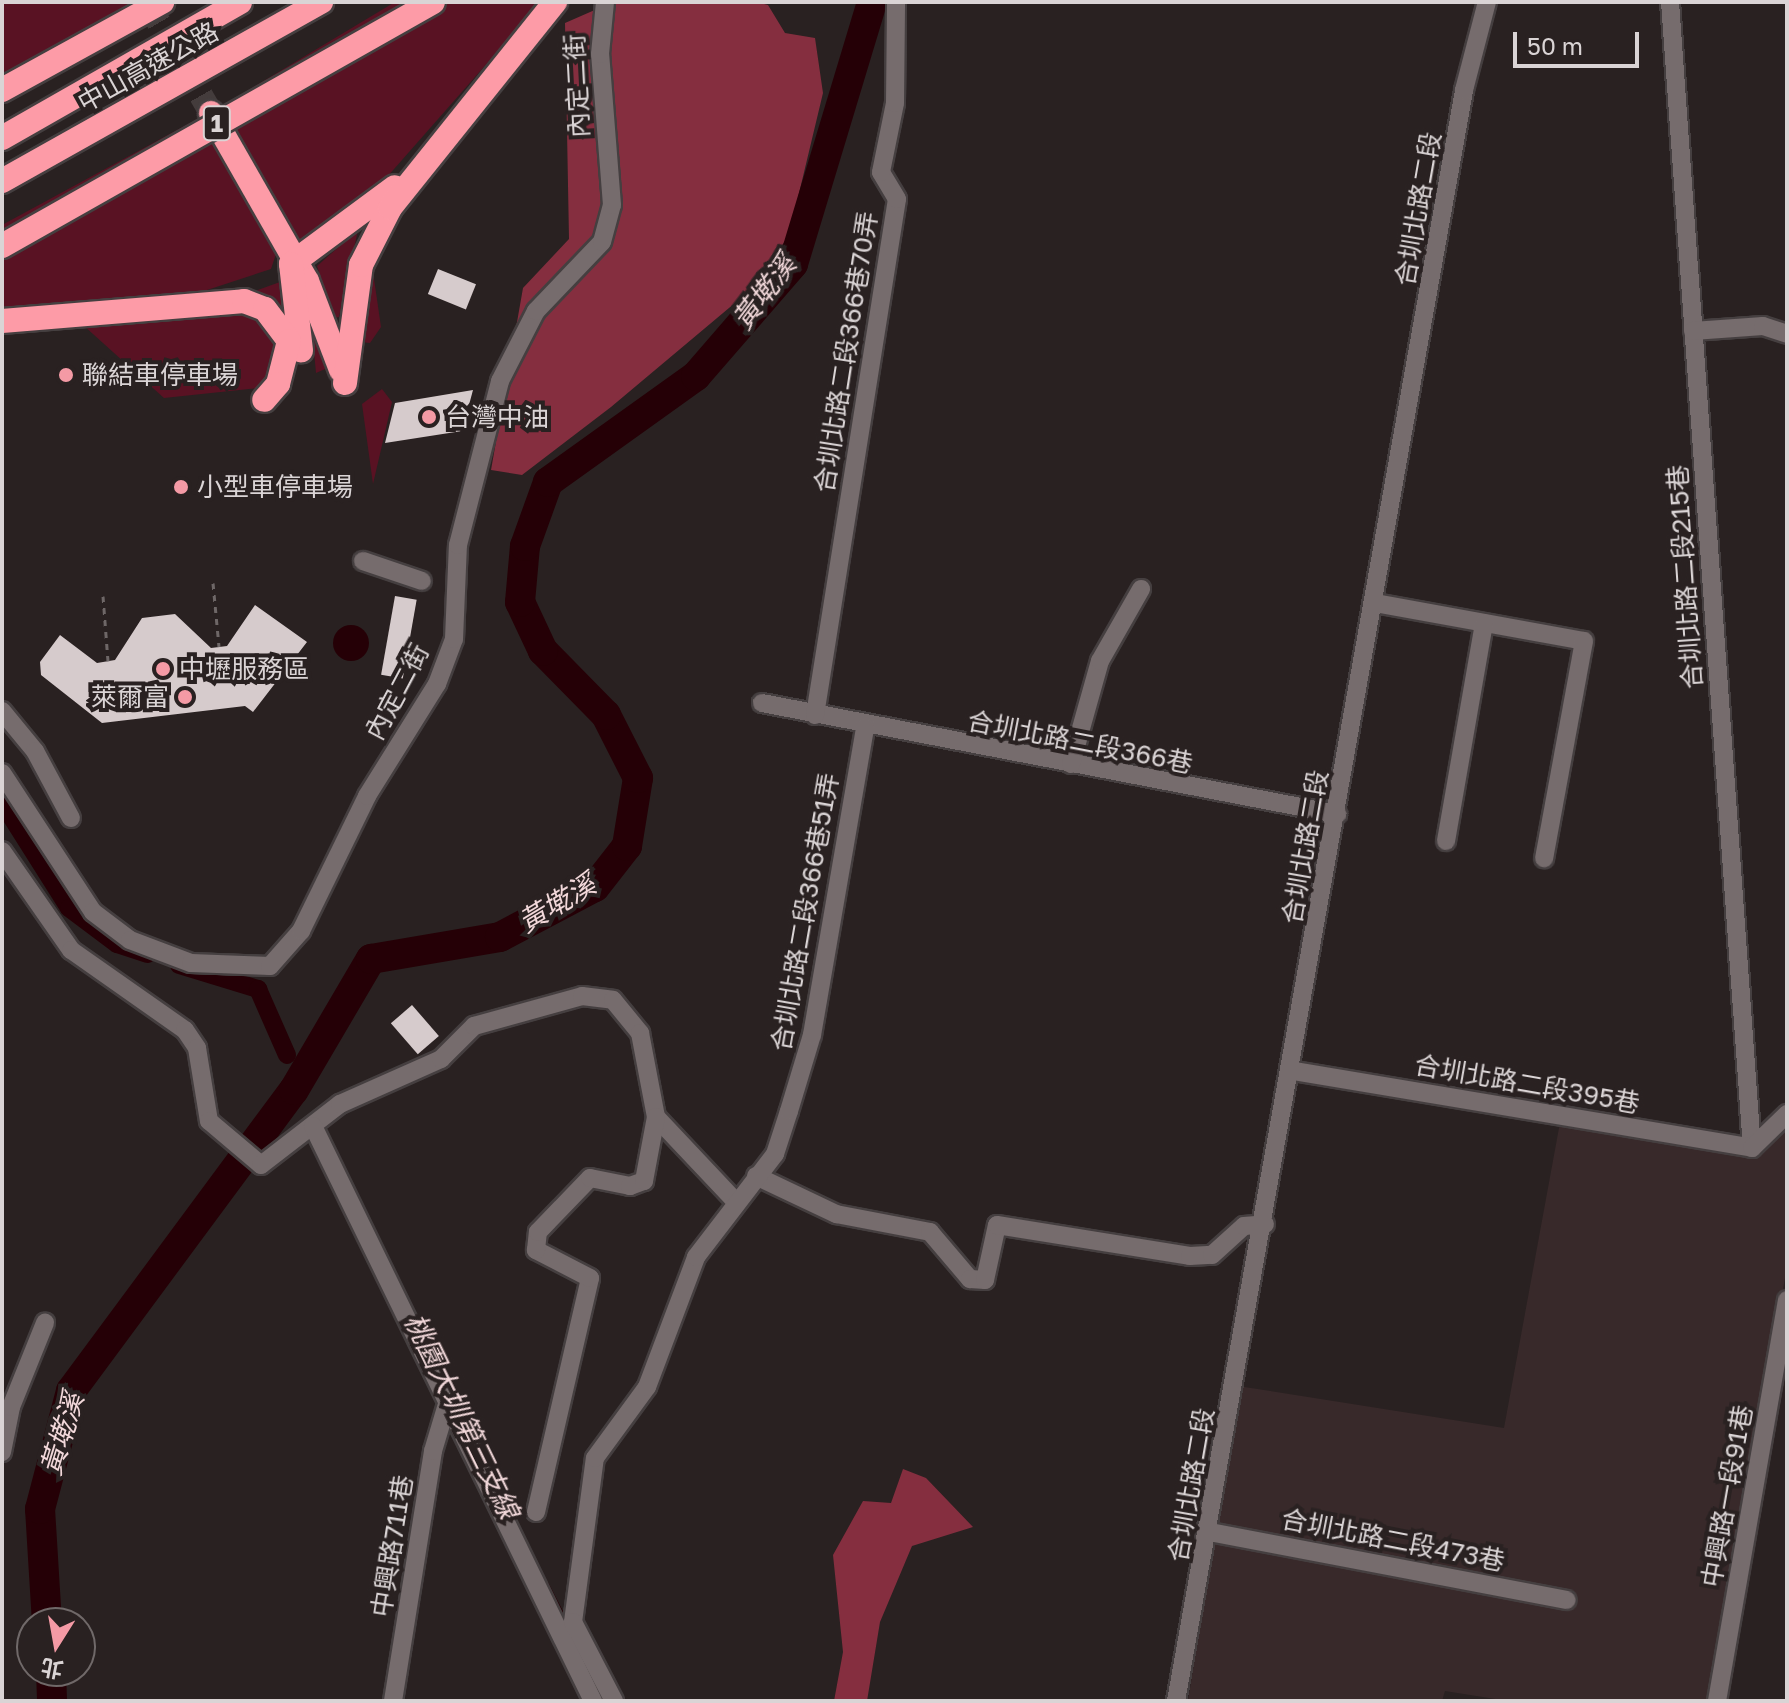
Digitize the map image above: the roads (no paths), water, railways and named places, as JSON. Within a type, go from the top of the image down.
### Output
[{"type":"highway","points":[[2,90],[162,2]]},
{"type":"highway","name":"中山高速公路","points":[[2,138],[240,2]]},
{"type":"highway","name":"中山高速公路","points":[[2,181],[321,2]]},
{"type":"highway","name":"1","points":[[2,246],[433,2]]},
{"type":"highway","points":[[291,264],[342,233],[415,169],[555,2]]},
{"type":"highway","points":[[211,113],[291,264],[323,315],[345,383],[361,265],[415,169]]},
{"type":"highway","points":[[2,321],[244,301],[265,309],[289,341],[286,365],[264,400],[300,365],[291,264]]},
{"type":"street","name":"內定二街","points":[[2,773],[93,912],[130,940],[191,963],[270,966],[301,931],[448,654],[458,545],[500,381],[536,311],[602,242],[612,205],[600,54],[605,2]]},
{"type":"street","name":"合圳北路二段366巷70弄","points":[[815,715],[897,199],[881,172],[895,103],[896,2]]},
{"type":"street","name":"合圳北路二段","points":[[1176,1701],[1294,1071],[1464,90],[1487,2]]},
{"type":"street","name":"合圳北路二段215巷","points":[[1670,2],[1752,1148]]},
{"type":"street","points":[[1693,331],[1763,326],[1787,334]]},
{"type":"street","points":[[363,561],[422,581]]},
{"type":"street","points":[[1071,764],[1100,661],[1141,589]]},
{"type":"street","points":[[1375,603],[1584,641],[1544,858]]},
{"type":"street","points":[[1446,841],[1484,623]]},
{"type":"street","name":"合圳北路二段366巷","points":[[762,703],[865,728],[1337,814]]},
{"type":"street","points":[[2,711],[35,751],[71,818]]},
{"type":"street","name":"合圳北路二段366巷51弄","points":[[567,1626],[595,1458],[647,1387],[696,1257],[775,1154],[812,1035],[865,728]]},
{"type":"street","points":[[2,851],[71,950],[185,1030],[197,1048],[209,1121],[230,1145],[261,1165],[340,1104],[441,1059],[474,1026],[582,996],[613,1000],[640,1033],[656,1117],[644,1181],[630,1186],[590,1178],[538,1232],[536,1250],[590,1278],[536,1512]]},
{"type":"street","name":"合圳北路二段395巷","points":[[1294,1071],[1752,1148]]},
{"type":"street","points":[[1752,1148],[1787,1114]]},
{"type":"street","points":[[656,1117],[737,1203]]},
{"type":"street","points":[[313,1126],[448,1401],[567,1626],[614,1701]]},
{"type":"street","points":[[756,1176],[836,1214],[930,1232],[970,1279],[985,1280],[997,1225],[1190,1256],[1212,1255],[1244,1226],[1265,1224]]},
{"type":"street","name":"中興路一段91巷","points":[[1717,1701],[1787,1300]]},
{"type":"street","points":[[2,1452],[11,1407],[45,1323]]},
{"type":"street","name":"中興路711巷","points":[[393,1701],[433,1451],[448,1401]]},
{"type":"street","name":"合圳北路二段473巷","points":[[1210,1532],[1567,1600]]},
{"type":"street","points":[[567,1626],[593,1701]]},
{"type":"waterway","name":"黃墘溪","points":[[46,1607],[40,1509],[71,1391],[294,1090],[371,959],[500,937],[595,887],[627,846],[638,778],[606,715],[543,651],[520,602],[525,546],[548,482],[696,376],[793,264],[872,2]]},
{"type":"waterway","name":"桃園大圳第三支線","points":[[2,802],[69,908],[117,944],[147,954]]},
{"type":"waterway","name":"桃園大圳第三支線","points":[[179,965],[258,989],[287,1055]]},
{"type":"waterway","name":"桃園大圳第三支線","points":[[546,1584],[567,1625]]},
{"type":"waterway","name":"黃墘溪","points":[[52,1687],[52,1701]]},
{"type":"tunnel","points":[[147,2],[211,113]]},
{"type":"place","name":"聯結車停車場","points":[[66,375]]},
{"type":"place","name":"台灣中油","points":[[429,417]]},
{"type":"place","name":"小型車停車場","points":[[181,487]]},
{"type":"place","name":"中壢服務區","points":[[163,669]]},
{"type":"place","name":"萊爾富","points":[[185,697]]}]
